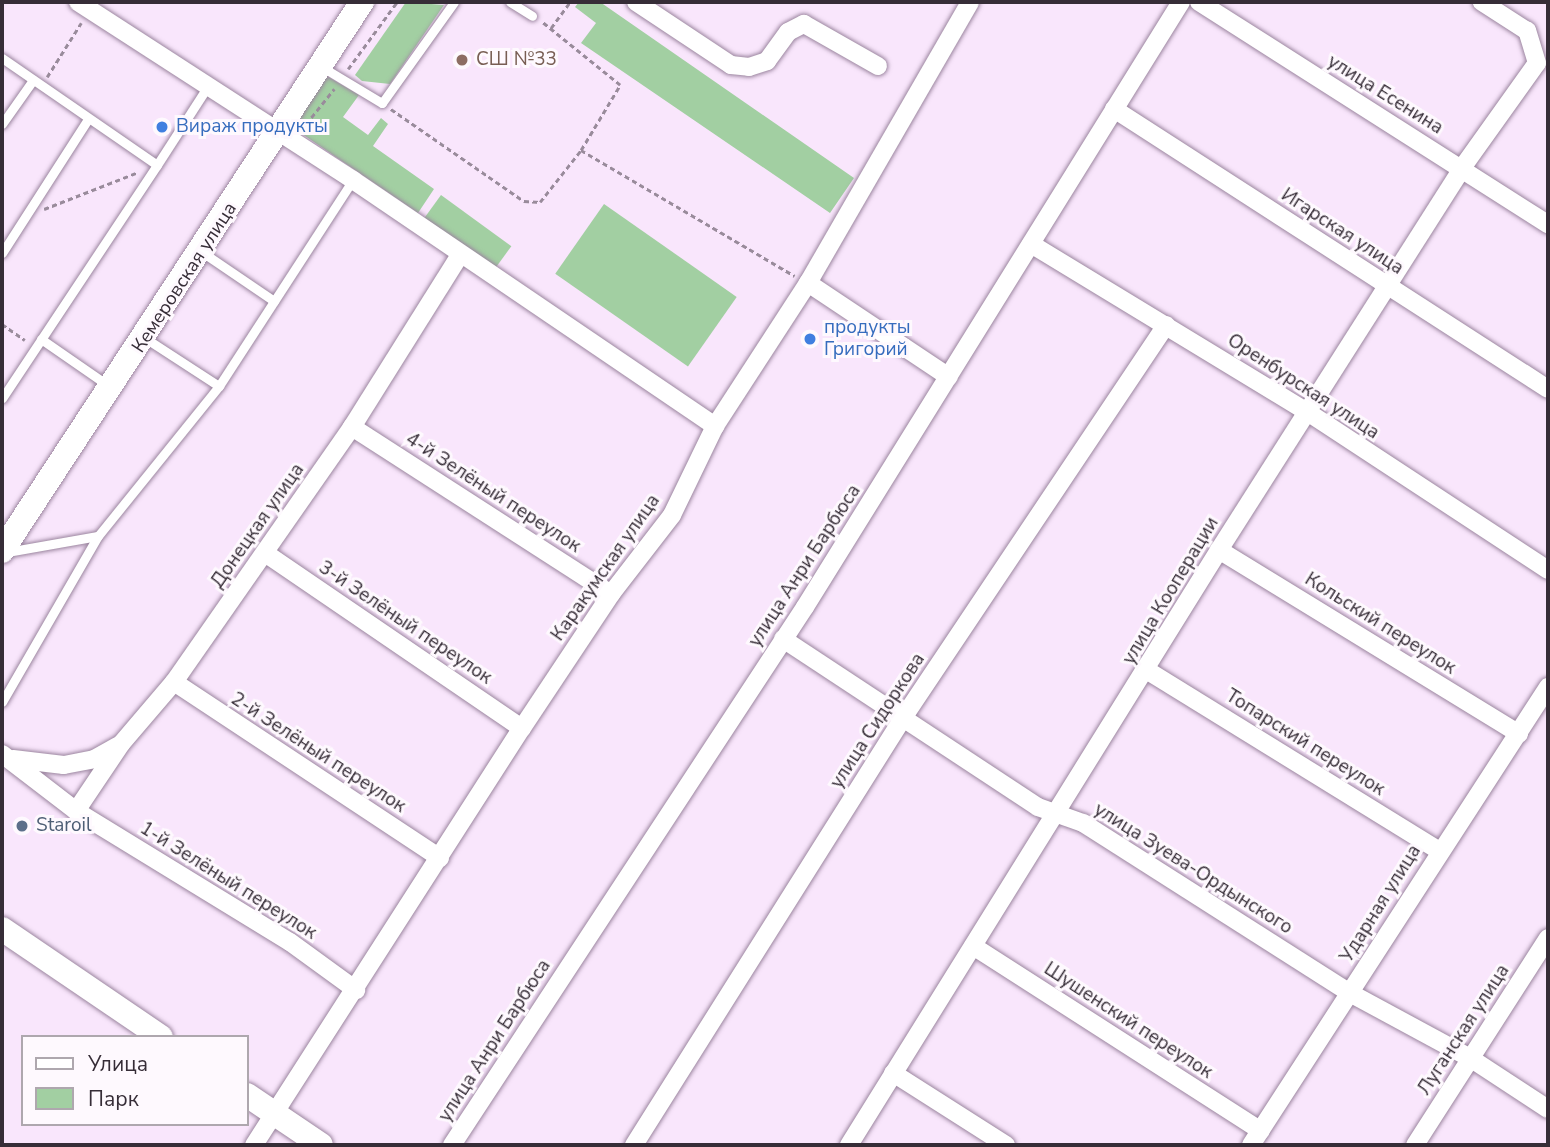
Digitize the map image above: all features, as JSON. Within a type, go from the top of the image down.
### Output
[{"type":"street","name":"Кемеровская улица","points":[[2,552],[279,132],[331,72],[362,2]]},
{"type":"street","points":[[636,2],[731,65],[749,67],[767,61],[789,32],[804,24],[878,66]]},
{"type":"street","name":"Каракумская улица","points":[[254,1145],[522,728],[611,594],[672,514],[715,426],[808,283],[970,2]]},
{"type":"street","name":"улица Анри Барбюса","points":[[452,1145],[783,639],[1181,2]]},
{"type":"street","name":"улица Есенина","points":[[1199,2],[1548,224]]},
{"type":"street","name":"улица Кооперации","points":[[849,1145],[1054,813],[1148,671],[1219,550],[1309,413],[1462,168],[1537,63],[1527,31],[1482,2]]},
{"type":"street","points":[[88,4],[715,426]]},
{"type":"street","name":"Игарская улица","points":[[1114,108],[1548,389]]},
{"type":"street","name":"Оренбурская улица","points":[[1031,244],[1309,413],[1548,570]]},
{"type":"street","name":"Донецкая улица","points":[[76,811],[121,744],[174,682],[265,553],[352,426],[460,255]]},
{"type":"street","points":[[808,283],[949,377]]},
{"type":"street","name":"улица Сидоркова","points":[[634,1145],[903,718],[1166,325]]},
{"type":"street","name":"4-й Зелёный переулок","points":[[352,426],[611,594]]},
{"type":"street","name":"Кольский переулок","points":[[1219,550],[1519,734]]},
{"type":"street","name":"3-й Зелёный переулок","points":[[265,553],[522,728]]},
{"type":"street","name":"улица Зуева-Ордынского","points":[[783,639],[1038,807],[1083,823],[1350,993],[1470,1058],[1548,1109]]},
{"type":"street","name":"Топарский переулок","points":[[1148,671],[1439,851]]},
{"type":"street","name":"2-й Зелёный переулок","points":[[174,682],[440,858]]},
{"type":"street","name":"Ударная улица","points":[[1256,1138],[1439,851],[1548,687]]},
{"type":"street","points":[[7,756],[64,765],[94,759],[121,744]]},
{"type":"street","name":"1-й Зелёный переулок","points":[[7,756],[76,811],[290,942],[356,990]]},
{"type":"street","points":[[2,929],[158,1035]]},
{"type":"street","name":"Луганская улица","points":[[1415,1145],[1548,938]]},
{"type":"street","name":"Шушенский переулок","points":[[973,946],[1256,1138]]},
{"type":"street","points":[[893,1073],[1006,1145]]},
{"type":"street","points":[[248,1095],[321,1145]]},
{"type":"lane","points":[[331,72],[382,103],[454,2]]},
{"type":"lane","points":[[510,2],[532,16]]},
{"type":"lane","points":[[2,58],[157,165]]},
{"type":"lane","points":[[2,124],[37,83]]},
{"type":"lane","points":[[2,398],[208,86]]},
{"type":"lane","points":[[2,253],[88,119]]},
{"type":"lane","points":[[2,702],[98,536],[219,386],[353,180]]},
{"type":"lane","points":[[202,252],[274,301]]},
{"type":"lane","points":[[145,338],[219,386]]},
{"type":"lane","points":[[39,343],[112,388]]},
{"type":"lane","points":[[2,552],[98,536]]},
{"type":"path","points":[[331,72],[397,2]]},
{"type":"path","points":[[551,28],[570,2]]},
{"type":"path","points":[[37,83],[88,4]]},
{"type":"path","points":[[382,103],[524,201],[540,202],[581,150],[620,85],[551,28],[532,16]]},
{"type":"path","points":[[581,150],[808,283]]},
{"type":"path","points":[[25,216],[157,165]]},
{"type":"path","points":[[2,324],[39,343]]},
{"type":"green space","points":[[406,2],[444,5],[390,84],[362,81],[355,75]]},
{"type":"green space","points":[[579,2],[600,2],[854,178],[830,213],[581,43],[596,23],[575,7]]},
{"type":"green space","points":[[325,75],[359,95],[343,117],[368,135],[381,118],[388,124],[373,146],[434,189],[418,213],[289,125]]},
{"type":"green space","points":[[441,195],[511,246],[495,269],[425,218]]},
{"type":"green space","points":[[604,204],[737,297],[688,367],[555,274]]},
{"type":"place","name":"СШ №33","points":[[462,60]]},
{"type":"place","name":"Вираж продукты","points":[[162,127]]},
{"type":"place","name":"продукты Григорий","points":[[810,339]]},
{"type":"place","name":"Staroil","points":[[22,826]]}]
